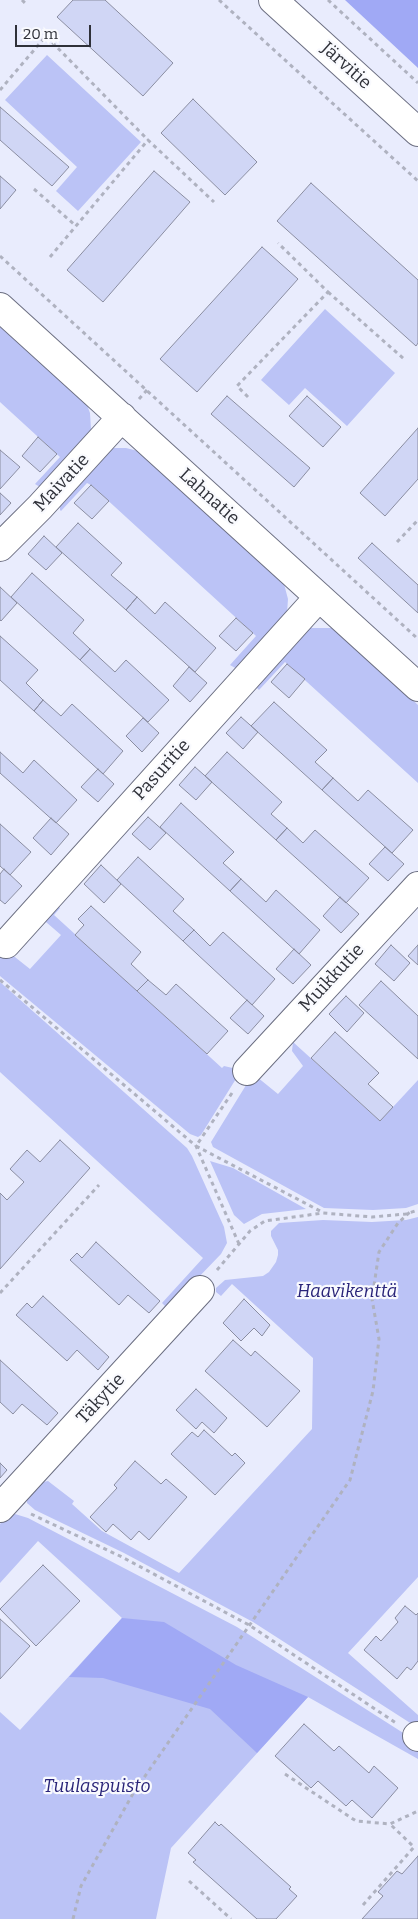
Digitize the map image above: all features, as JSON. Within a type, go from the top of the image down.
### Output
[{"type":"street","name":"Järvitie","points":[[273,0],[418,132]]},
{"type":"street","name":"Lahnatie","points":[[0,307],[418,687]]},
{"type":"street","name":"Maivatie","points":[[0,547],[40,507],[122,417]]},
{"type":"street","name":"Pasuritie","points":[[6,944],[319,597]]},
{"type":"street","name":"Muikkutie","points":[[247,1071],[418,886]]},
{"type":"street","name":"Täkytie","points":[[3,1505],[200,1290]]},
{"type":"path","points":[[22,0],[27,4]]},
{"type":"path","points":[[219,0],[418,181]]},
{"type":"path","points":[[328,0],[418,83]]},
{"type":"path","points":[[0,90],[46,36],[148,140],[214,202]]},
{"type":"path","points":[[50,257],[148,140]]},
{"type":"path","points":[[34,190],[76,226]]},
{"type":"path","points":[[278,242],[328,292],[404,359]]},
{"type":"path","points":[[0,256],[418,639]]},
{"type":"path","points":[[248,397],[237,386],[328,292]]},
{"type":"path","points":[[397,542],[418,520]]},
{"type":"path","points":[[0,980],[196,1146],[323,1213]]},
{"type":"path","points":[[196,1146],[247,1071]]},
{"type":"path","points":[[196,1146],[239,1244]]},
{"type":"path","points":[[0,1292],[99,1185]]},
{"type":"path","points":[[200,1290],[250,1232],[265,1221],[323,1213],[372,1216],[418,1210]]},
{"type":"path","points":[[73,1919],[81,1886],[134,1792],[350,1480],[373,1391],[379,1339],[372,1299],[379,1252],[398,1223],[410,1212]]},
{"type":"path","points":[[3,1505],[122,1556],[248,1625],[417,1737]]},
{"type":"path","points":[[285,1774],[356,1821],[390,1824],[418,1811]]},
{"type":"path","points":[[363,1905],[414,1847],[390,1824]]},
{"type":"path","points":[[189,1882],[231,1919]]},
{"type":"green space","points":[[47,55],[141,142],[78,211],[56,191],[77,167],[5,100]]},
{"type":"green space","points":[[325,309],[395,373],[347,426],[305,388],[289,405],[261,380]]},
{"type":"green space","points":[[0,326],[87,405],[90,413],[91,429],[88,438],[40,487],[35,484],[60,457],[0,402]]},
{"type":"green space","points":[[114,448],[138,451],[284,584],[288,599],[287,613],[237,669],[230,665],[256,636],[91,485],[87,483],[60,510],[60,503],[106,452]]},
{"type":"green space","points":[[309,628],[332,628],[336,630],[418,705],[418,783],[285,662],[259,690],[257,688],[256,685]]},
{"type":"green space","points":[[56,904],[60,908],[54,915],[222,1068],[224,1066],[237,1069],[239,1074],[198,1137],[190,1134],[0,976],[0,954],[6,950],[30,969],[61,935],[46,922],[45,918]]},
{"type":"green space","points":[[0,982],[187,1148],[192,1156],[224,1227],[227,1243],[221,1254],[170,1307],[166,1307],[162,1303],[203,1258],[0,1072]]},
{"type":"green space","points":[[293,1042],[380,1121],[418,1080],[418,1204],[406,1208],[373,1210],[324,1208],[213,1147],[211,1142],[251,1077],[257,1077],[278,1094],[303,1066],[292,1051]]},
{"type":"green space","points":[[210,1161],[233,1168],[306,1209],[262,1214],[244,1224],[234,1215]]},
{"type":"green space","name":"Haavikenttä","points":[[418,1217],[418,1577],[348,1653],[418,1715],[418,1728],[253,1622],[124,1553],[35,1510],[27,1503],[27,1499],[39,1483],[48,1481],[74,1501],[72,1504],[102,1531],[179,1573],[312,1429],[313,1358],[232,1284],[221,1296],[216,1292],[216,1288],[225,1280],[263,1276],[269,1272],[276,1262],[278,1255],[271,1231],[279,1223],[323,1220],[372,1222],[406,1220]]},
{"type":"green space","name":"Tuulaspuisto","points":[[15,1514],[28,1518],[237,1627],[408,1736],[418,1749],[418,1759],[308,1697],[171,1848],[156,1919],[0,1919],[0,1712],[20,1730],[122,1618],[38,1541],[0,1583],[0,1524],[8,1516]]},
{"type":"shaded area","points":[[345,0],[418,0],[418,68]]},
{"type":"shaded area","points":[[122,1618],[164,1622],[236,1665],[308,1697],[257,1753],[210,1709],[103,1678],[69,1677]]},
{"type":"building","points":[[73,0],[105,0],[173,63],[143,96],[57,17]]},
{"type":"building","points":[[193,99],[257,162],[225,195],[161,133]]},
{"type":"building","points":[[0,107],[69,167],[52,186],[0,140]]},
{"type":"building","points":[[154,171],[190,202],[103,302],[67,270]]},
{"type":"building","points":[[0,176],[16,190],[0,209]]},
{"type":"building","points":[[311,183],[418,280],[418,343],[416,346],[277,221]]},
{"type":"building","points":[[262,247],[298,279],[197,392],[160,359]]},
{"type":"building","points":[[227,396],[310,468],[294,487],[211,414]]},
{"type":"building","points":[[307,396],[341,427],[323,447],[289,416]]},
{"type":"building","points":[[418,428],[418,479],[385,516],[360,493]]},
{"type":"building","points":[[38,437],[57,454],[40,472],[22,456]]},
{"type":"building","points":[[0,450],[20,467],[0,489]]},
{"type":"building","points":[[91,485],[109,501],[92,519],[74,503]]},
{"type":"building","points":[[0,493],[11,503],[0,515]]},
{"type":"building","points":[[78,523],[122,563],[111,575],[137,597],[126,610],[56,547]]},
{"type":"building","points":[[44,536],[62,553],[46,570],[28,554]]},
{"type":"building","points":[[372,543],[418,585],[418,613],[358,558]]},
{"type":"building","points":[[32,573],[84,620],[73,633],[90,649],[80,660],[11,597]]},
{"type":"building","points":[[0,587],[17,603],[1,621],[0,620]]},
{"type":"building","points":[[137,597],[155,614],[165,602],[216,648],[195,672],[126,610]]},
{"type":"building","points":[[236,618],[253,633],[236,651],[219,636]]},
{"type":"building","points":[[0,636],[38,670],[26,683],[43,700],[34,711],[0,680]]},
{"type":"building","points":[[90,649],[115,672],[126,660],[169,700],[148,722],[80,660]]},
{"type":"building","points":[[287,664],[305,679],[289,698],[271,682]]},
{"type":"building","points":[[189,667],[207,683],[190,702],[173,686]]},
{"type":"building","points":[[43,700],[61,716],[72,704],[123,751],[103,774],[34,711]]},
{"type":"building","points":[[274,702],[327,750],[315,762],[333,778],[322,790],[251,726]]},
{"type":"building","points":[[241,717],[258,732],[243,749],[226,733]]},
{"type":"building","points":[[143,718],[159,733],[142,752],[126,736]]},
{"type":"building","points":[[0,752],[23,773],[34,760],[77,800],[56,823],[0,773]]},
{"type":"building","points":[[227,752],[282,802],[271,814],[287,828],[276,840],[205,776]]},
{"type":"building","points":[[195,767],[212,782],[196,800],[179,785]]},
{"type":"building","points":[[98,769],[114,784],[98,802],[81,787]]},
{"type":"building","points":[[333,778],[358,801],[368,790],[413,830],[392,853],[322,790]]},
{"type":"building","points":[[181,803],[234,852],[223,863],[241,879],[230,891],[160,827]]},
{"type":"building","points":[[148,817],[166,833],[150,850],[132,834]]},
{"type":"building","points":[[51,818],[69,834],[51,855],[33,838]]},
{"type":"building","points":[[0,824],[31,852],[10,875],[0,866]]},
{"type":"building","points":[[287,828],[303,843],[315,830],[369,878],[346,903],[276,840]]},
{"type":"building","points":[[385,847],[404,864],[388,881],[369,864]]},
{"type":"building","points":[[138,857],[184,899],[173,911],[194,930],[183,941],[117,880]]},
{"type":"building","points":[[101,865],[121,884],[104,903],[84,884]]},
{"type":"building","points":[[4,869],[22,886],[5,904],[0,900],[0,874]]},
{"type":"building","points":[[241,879],[266,902],[276,890],[320,930],[299,954],[230,891]]},
{"type":"building","points":[[340,897],[359,914],[341,933],[323,916]]},
{"type":"building","points":[[91,906],[141,952],[131,964],[148,980],[137,991],[75,935],[84,925],[78,919]]},
{"type":"building","points":[[194,930],[210,946],[223,932],[275,979],[252,1005],[183,941]]},
{"type":"building","points":[[391,945],[410,963],[394,981],[375,964]]},
{"type":"building","points":[[418,945],[418,965],[408,956]]},
{"type":"building","points":[[294,949],[311,965],[293,984],[276,969]]},
{"type":"building","points":[[148,980],[166,995],[176,984],[228,1031],[207,1054],[137,991]]},
{"type":"building","points":[[381,981],[418,1016],[418,1059],[359,1005]]},
{"type":"building","points":[[346,996],[364,1013],[347,1032],[329,1014]]},
{"type":"building","points":[[247,1000],[264,1016],[248,1034],[230,1018]]},
{"type":"building","points":[[335,1032],[379,1073],[368,1084],[393,1107],[380,1121],[311,1058]]},
{"type":"building","points":[[60,1140],[90,1168],[0,1269],[0,1193],[7,1200],[24,1182],[10,1169],[27,1150],[40,1162]]},
{"type":"building","points":[[96,1242],[160,1301],[149,1313],[128,1295],[119,1305],[70,1260],[77,1253],[82,1258]]},
{"type":"building","points":[[43,1296],[109,1357],[98,1370],[77,1350],[67,1361],[16,1315],[27,1303],[32,1308]]},
{"type":"building","points":[[244,1299],[270,1325],[262,1336],[254,1328],[241,1341],[223,1323]]},
{"type":"building","points":[[233,1340],[251,1356],[255,1351],[300,1391],[267,1427],[205,1371]]},
{"type":"building","points":[[0,1360],[58,1413],[47,1425],[22,1404],[13,1414],[0,1402]]},
{"type":"building","points":[[196,1389],[227,1418],[214,1433],[202,1422],[196,1429],[176,1410]]},
{"type":"building","points":[[204,1430],[232,1456],[235,1453],[245,1463],[215,1495],[171,1454],[192,1432],[198,1437]]},
{"type":"building","points":[[135,1461],[161,1484],[166,1479],[187,1497],[149,1540],[139,1531],[131,1540],[113,1524],[106,1532],[90,1517],[117,1488],[114,1485]]},
{"type":"building","points":[[0,1463],[7,1470],[0,1478]]},
{"type":"building","points":[[43,1565],[80,1601],[36,1646],[0,1609]]},
{"type":"building","points":[[405,1606],[416,1615],[418,1613],[418,1661],[411,1670],[407,1667],[397,1679],[364,1650],[376,1636],[381,1641],[398,1622],[395,1618]]},
{"type":"building","points":[[0,1619],[30,1646],[0,1679]]},
{"type":"building","points":[[304,1724],[334,1751],[339,1746],[369,1773],[374,1766],[398,1788],[372,1818],[352,1800],[346,1806],[318,1781],[311,1788],[275,1756]]},
{"type":"building","points":[[215,1822],[219,1826],[221,1824],[291,1887],[289,1889],[297,1896],[276,1919],[257,1919],[193,1862],[196,1860],[188,1853]]},
{"type":"building","points":[[418,1856],[418,1919],[362,1919],[383,1896],[378,1892],[397,1871],[402,1874]]}]
